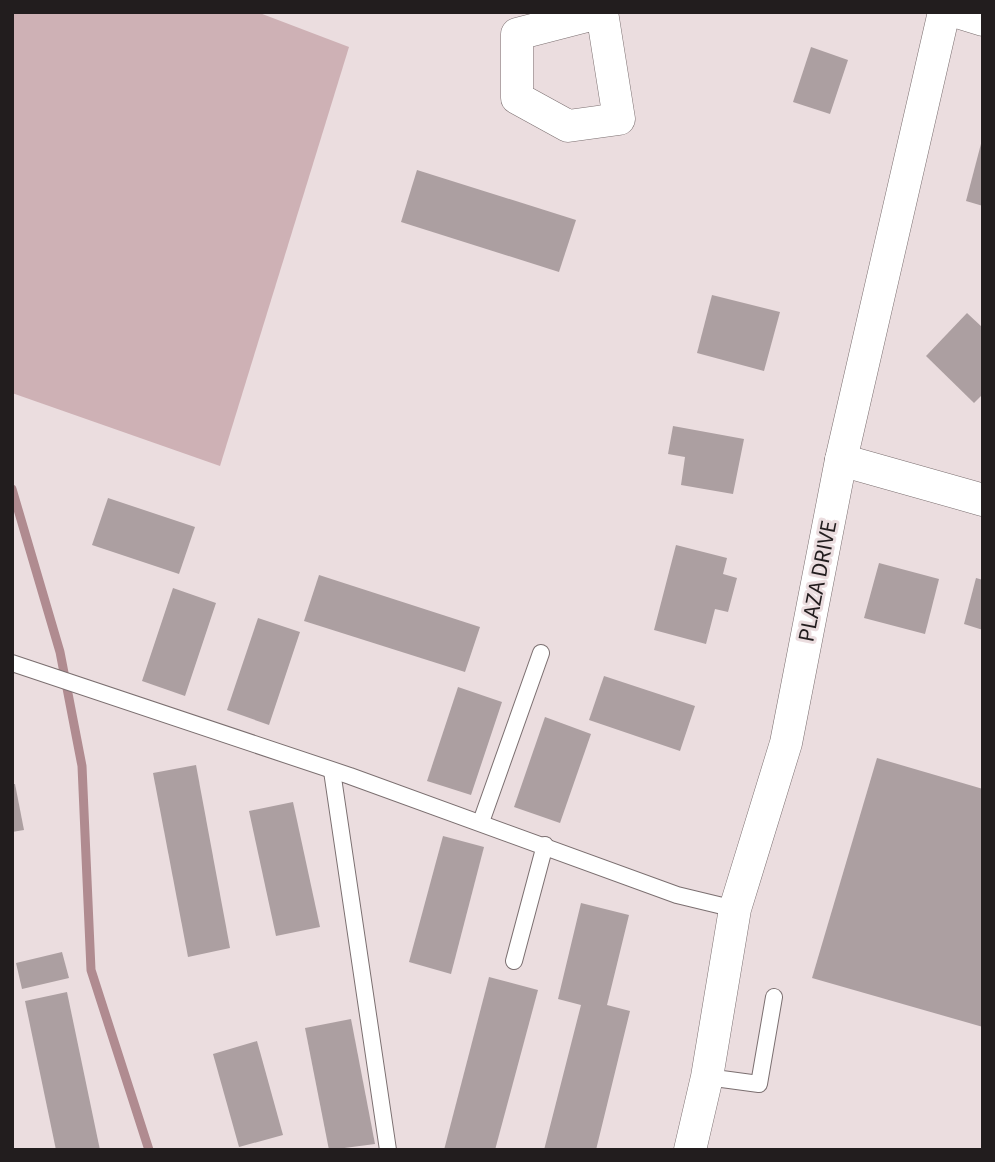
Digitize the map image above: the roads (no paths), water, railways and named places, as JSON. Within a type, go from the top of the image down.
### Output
[{"type":"street","points":[[602,12],[619,119],[568,125],[517,98],[517,34],[602,12]]},
{"type":"street","name":"PLAZA DRIVE","points":[[690,1150],[707,1077],[736,909],[786,743],[841,460],[944,12]]},
{"type":"street","points":[[957,12],[983,20]]},
{"type":"street","points":[[841,460],[983,500]]},
{"type":"lane","points":[[481,822],[541,653]]},
{"type":"lane","points":[[12,663],[481,822],[677,895],[736,909]]},
{"type":"lane","points":[[332,771],[388,1150]]},
{"type":"lane","points":[[514,961],[545,845]]},
{"type":"lane","points":[[707,1077],[759,1084],[774,997]]},
{"type":"waterway","points":[[12,489],[60,652],[82,766],[91,970],[149,1150]]}]
